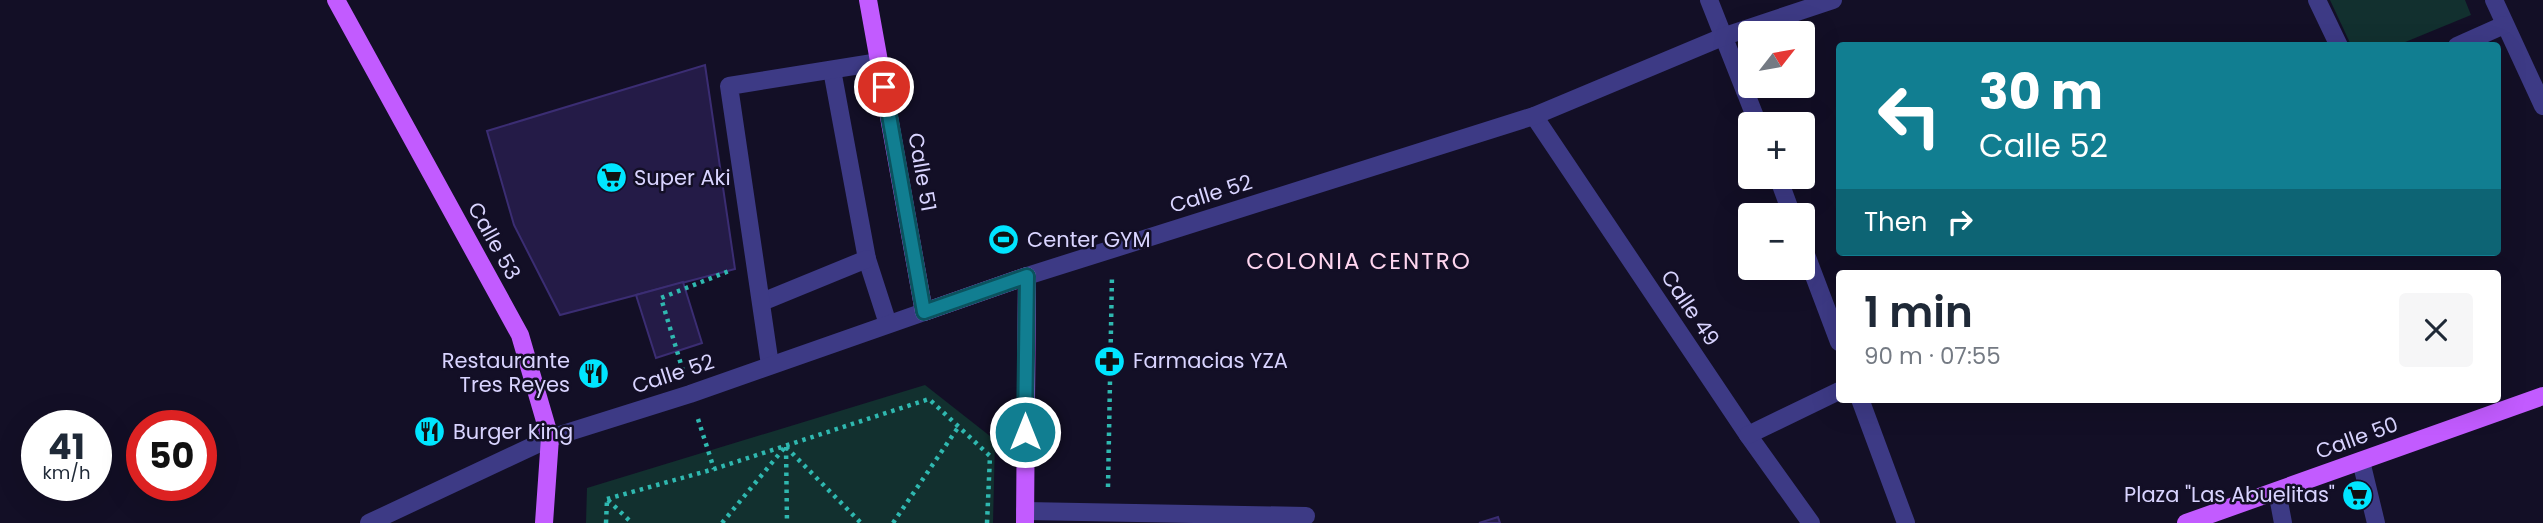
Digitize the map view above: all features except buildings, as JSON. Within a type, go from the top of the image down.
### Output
[{"type":"main road","name":"Calle 53","points":[[336,0],[520,335],[550,438],[544,523]]},
{"type":"main road","name":"Calle 51","points":[[868,0],[924,312]]},
{"type":"main road","name":"Calle 52","points":[[924,312],[1027,276]]},
{"type":"main road","points":[[1025,517],[1027,276]]},
{"type":"main road","name":"Calle 50","points":[[2186,523],[2543,396]]},
{"type":"street","points":[[1709,0],[1754,112]]},
{"type":"street","name":"Calle 52","points":[[1027,276],[1534,116],[1725,36],[1833,0]]},
{"type":"street","points":[[2317,0],[2337,42]]},
{"type":"street","points":[[2494,0],[2543,106]]},
{"type":"street","points":[[2466,42],[2504,25]]},
{"type":"street","points":[[770,365],[729,86],[879,62]]},
{"type":"street","points":[[832,70],[867,259],[888,324]]},
{"type":"street","name":"Calle 49","points":[[1534,116],[1748,435],[1811,523]]},
{"type":"street","points":[[762,302],[867,259]]},
{"type":"street","points":[[1815,278],[1836,334]]},
{"type":"street","name":"Calle 52","points":[[369,523],[550,438],[690,394],[924,312]]},
{"type":"street","points":[[1748,435],[1836,392]]},
{"type":"street","points":[[1861,403],[1906,523]]},
{"type":"street","points":[[2361,461],[2376,523]]},
{"type":"street","points":[[2277,491],[2283,523]]},
{"type":"street","points":[[1025,517],[1108,512],[1306,516]]},
{"type":"path","points":[[1108,512],[1112,249]]},
{"type":"path","points":[[714,469],[661,298],[755,261]]},
{"type":"path","points":[[607,499],[786,447],[929,399],[990,456],[987,523]]},
{"type":"path","points":[[893,523],[959,426]]},
{"type":"path","points":[[722,523],[786,447]]},
{"type":"path","points":[[786,447],[787,523]]},
{"type":"path","points":[[786,447],[860,523]]},
{"type":"path","points":[[606,523],[607,499]]},
{"type":"path","points":[[607,499],[632,523]]},
{"type":"green space","points":[[2330,0],[2465,0],[2471,15],[2405,42],[2350,42]]},
{"type":"green space","points":[[925,385],[995,440],[993,523],[586,523],[587,488]]},
{"type":"place","name":"Super Aki","points":[[611,178]]},
{"type":"place","name":"Center GYM","points":[[1004,240]]},
{"type":"place","name":"Farmacias YZA","points":[[1110,361]]},
{"type":"place","name":"Restaurante Tres Reyes","points":[[593,373]]},
{"type":"place","name":"Burger King","points":[[430,432]]},
{"type":"place","name":"Plaza \"Las Abuelitas\"","points":[[2358,495]]},
{"type":"district","name":"COLONIA CENTRO","points":[[1359,261]]},
{"type":"route","points":[[884,87],[924,312],[1027,276],[1025,432]]}]
